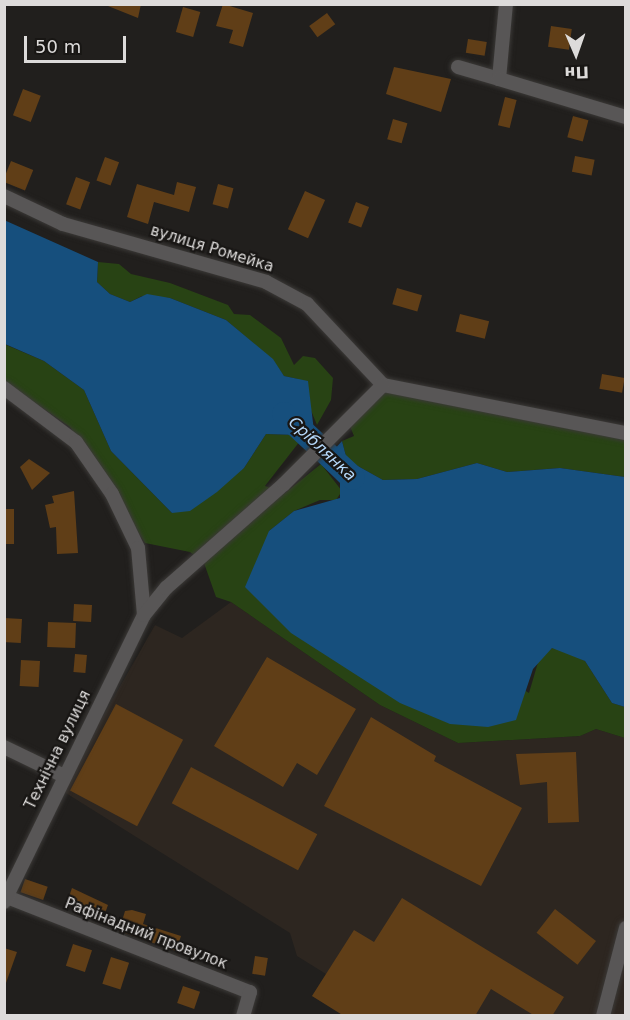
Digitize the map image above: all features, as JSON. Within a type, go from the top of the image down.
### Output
[{"type":"street","points":[[499,79],[506,4]]},
{"type":"street","points":[[458,67],[626,117]]},
{"type":"street","name":"вулиця Ромейка","points":[[4,196],[63,224],[266,282],[307,304],[383,385]]},
{"type":"street","points":[[383,385],[626,433]]},
{"type":"street","name":"Технічна вулиця","points":[[6,900],[62,775],[144,615],[166,588],[284,484],[383,385]]},
{"type":"street","points":[[4,388],[76,442],[112,494],[138,549],[144,615]]},
{"type":"street","points":[[4,747],[62,775]]},
{"type":"street","name":"Рафінадний провулок","points":[[6,900],[250,992],[243,1016]]},
{"type":"street","points":[[603,1016],[626,928]]},
{"type":"shaded area","points":[[231,602],[380,705],[458,743],[580,736],[596,729],[625,738],[625,1015],[344,1015],[312,996],[326,974],[297,956],[290,933],[61,790],[155,625],[182,638]]},
{"type":"green space","points":[[98,262],[119,264],[131,274],[170,283],[228,305],[234,314],[250,315],[281,338],[294,365],[303,356],[315,358],[333,378],[331,400],[317,425],[298,379],[284,376],[272,359],[226,320],[170,298],[142,296],[130,302],[110,294],[97,282]]},
{"type":"green space","points":[[4,344],[44,361],[84,390],[111,451],[172,513],[244,468],[266,434],[296,435],[300,441],[265,486],[285,493],[321,464],[342,491],[336,500],[320,500],[294,511],[269,531],[529,693],[539,659],[552,648],[565,650],[585,661],[612,703],[625,707],[625,738],[596,729],[580,736],[458,743],[380,705],[231,602],[216,597],[204,563],[190,552],[145,543],[70,427],[5,382]]},
{"type":"green space","points":[[385,389],[625,439],[625,477],[560,468],[507,472],[477,463],[417,479],[383,480],[347,460],[342,441],[354,436],[349,424]]},
{"type":"water","points":[[4,220],[98,262],[97,282],[110,294],[130,302],[147,294],[170,298],[226,320],[273,359],[284,376],[308,381],[314,431],[300,441],[296,435],[266,434],[244,468],[217,492],[190,511],[172,513],[111,451],[84,390],[44,361],[5,344]]},
{"type":"water","points":[[342,441],[347,460],[383,480],[417,479],[477,463],[507,472],[560,468],[625,477],[625,707],[612,703],[585,661],[552,648],[533,669],[516,720],[488,727],[450,724],[400,703],[291,633],[245,587],[269,531],[294,511],[340,498],[340,483],[321,464]]},
{"type":"building","points":[[103,4],[141,4],[138,18]]},
{"type":"building","points":[[223,4],[253,13],[243,47],[229,43],[233,30],[216,26]]},
{"type":"building","points":[[183,7],[200,12],[193,37],[176,32]]},
{"type":"building","points":[[327,13],[335,24],[317,37],[309,26]]},
{"type":"building","points":[[551,26],[572,29],[569,50],[548,47]]},
{"type":"building","points":[[468,39],[487,42],[485,56],[466,53]]},
{"type":"building","points":[[394,67],[451,79],[441,112],[386,94]]},
{"type":"building","points":[[23,89],[41,96],[31,122],[13,115]]},
{"type":"building","points":[[505,97],[517,100],[510,128],[498,125]]},
{"type":"building","points":[[573,116],[588,120],[583,141],[567,137]]},
{"type":"building","points":[[393,119],[407,123],[402,143],[387,139]]},
{"type":"building","points":[[575,156],[595,160],[592,176],[572,172]]},
{"type":"building","points":[[105,157],[119,162],[111,186],[96,180]]},
{"type":"building","points":[[11,161],[33,170],[25,190],[4,182]]},
{"type":"building","points":[[76,177],[90,182],[80,209],[66,204]]},
{"type":"building","points":[[177,182],[196,187],[189,212],[154,202],[148,224],[127,217],[137,184],[174,195]]},
{"type":"building","points":[[218,184],[233,188],[228,208],[213,204]]},
{"type":"building","points":[[305,191],[325,200],[308,238],[288,229]]},
{"type":"building","points":[[356,202],[369,207],[361,228],[348,223]]},
{"type":"building","points":[[397,288],[422,295],[417,312],[392,304]]},
{"type":"building","points":[[460,314],[489,321],[485,339],[456,331]]},
{"type":"building","points":[[602,374],[625,378],[622,393],[599,389]]},
{"type":"building","points":[[29,459],[50,473],[32,490],[20,467]]},
{"type":"building","points":[[74,491],[78,553],[57,554],[56,527],[50,528],[45,505],[54,503],[52,496]]},
{"type":"building","points":[[4,509],[14,509],[14,544],[4,544]]},
{"type":"building","points":[[74,604],[92,605],[91,622],[73,621]]},
{"type":"building","points":[[4,618],[22,619],[21,643],[4,642]]},
{"type":"building","points":[[48,622],[76,623],[75,648],[47,647]]},
{"type":"building","points":[[75,654],[87,655],[85,673],[73,672]]},
{"type":"building","points":[[267,657],[356,709],[317,775],[297,763],[283,787],[214,746]]},
{"type":"building","points":[[21,660],[40,661],[39,687],[20,686]]},
{"type":"building","points":[[116,704],[183,740],[137,826],[70,791]]},
{"type":"building","points":[[371,717],[436,756],[434,761],[522,808],[481,886],[324,806]]},
{"type":"building","points":[[576,752],[579,822],[548,823],[547,782],[520,785],[516,754]]},
{"type":"building","points":[[191,767],[317,834],[298,870],[172,803]]},
{"type":"building","points":[[25,879],[48,887],[43,900],[20,892]]},
{"type":"building","points":[[72,888],[108,905],[104,916],[66,905]]},
{"type":"building","points":[[402,898],[564,997],[552,1016],[535,1016],[491,989],[475,1016],[344,1016],[312,996],[354,930],[374,942]]},
{"type":"building","points":[[555,909],[596,941],[578,965],[537,933]]},
{"type":"building","points":[[132,910],[146,914],[143,924],[181,936],[176,951],[119,931],[125,911]]},
{"type":"building","points":[[73,944],[92,950],[85,972],[66,966]]},
{"type":"building","points":[[4,948],[17,952],[6,983],[4,983]]},
{"type":"building","points":[[255,956],[268,958],[265,976],[252,974]]},
{"type":"building","points":[[111,957],[129,963],[120,990],[102,984]]},
{"type":"building","points":[[183,986],[200,992],[194,1009],[177,1003]]},
{"type":"waterway","name":"Сріблянка","points":[[284,414],[353,478]]}]
